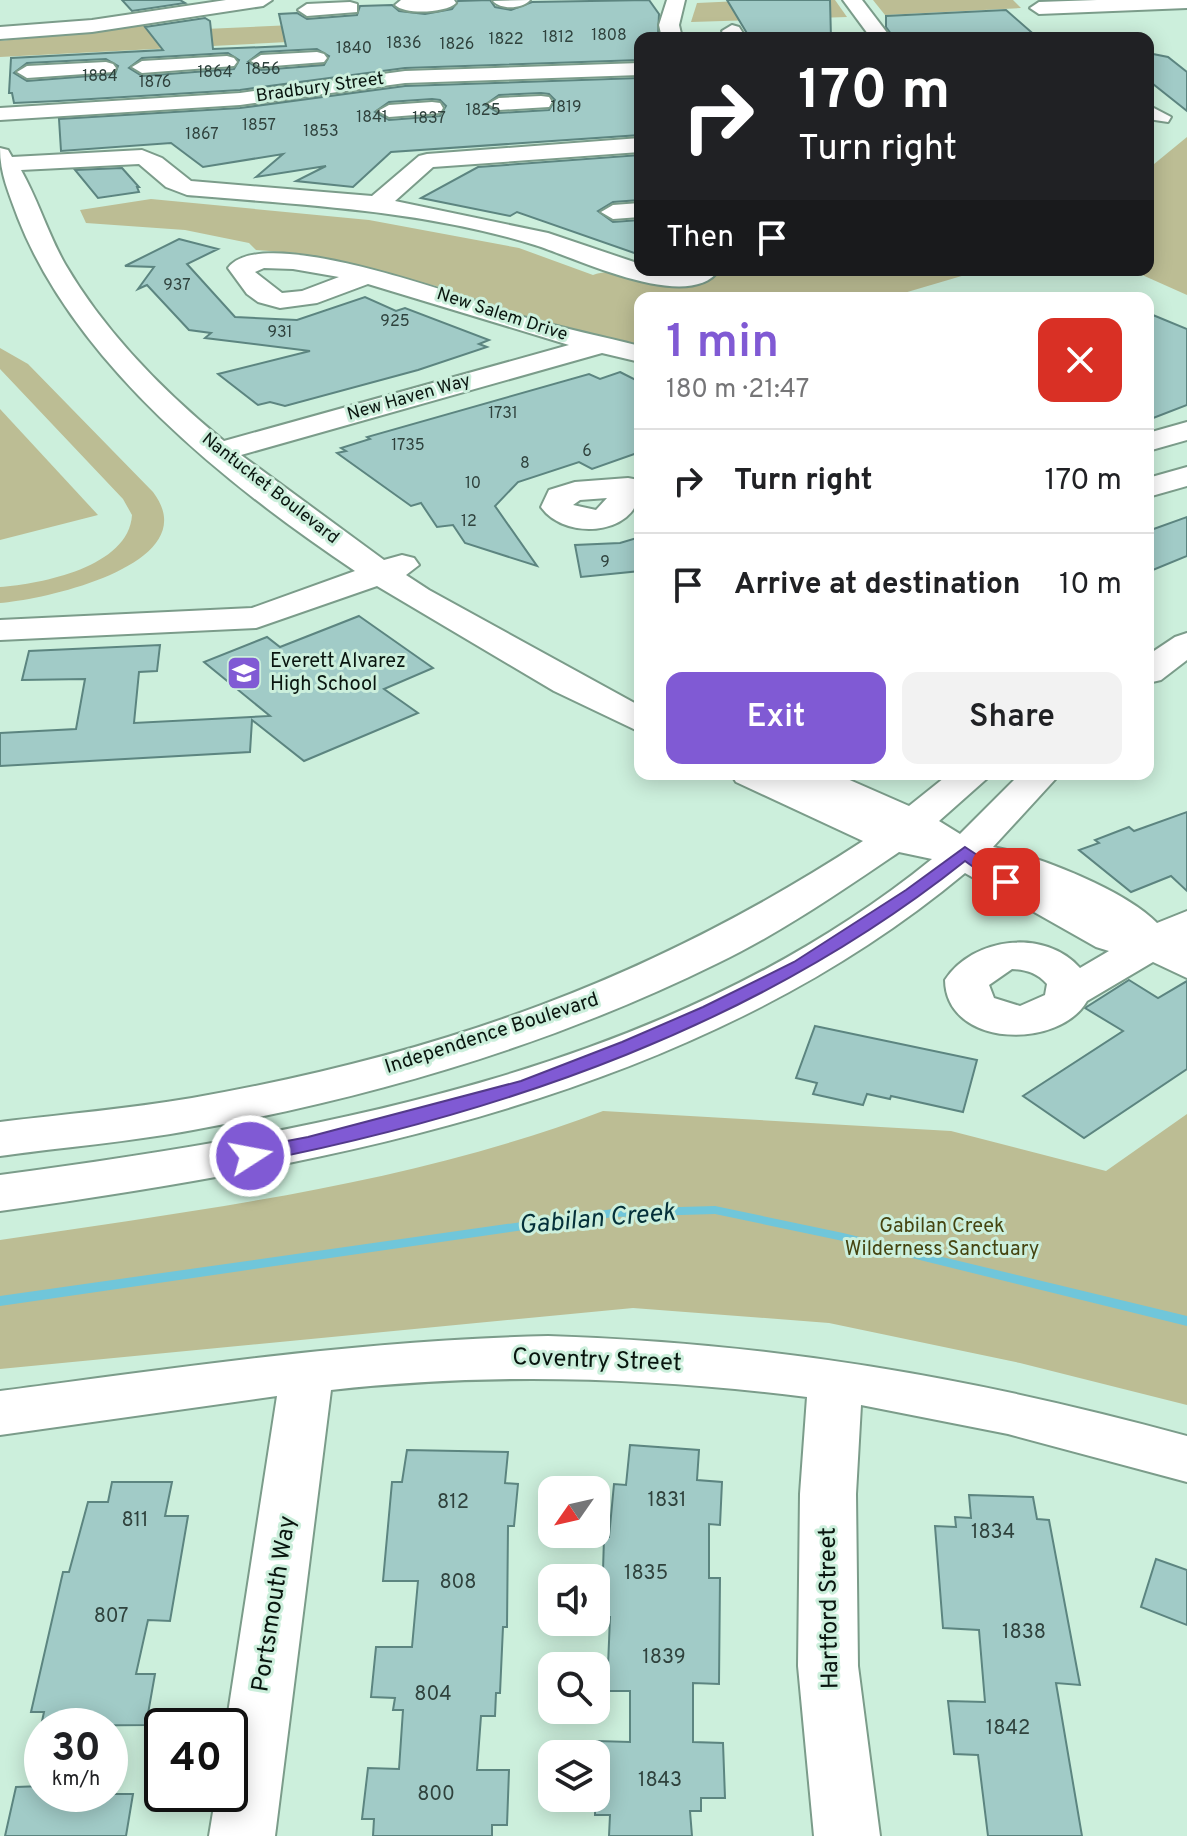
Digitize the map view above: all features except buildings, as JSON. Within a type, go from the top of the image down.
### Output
[{"type":"street","points":[[0,33],[92,26],[263,0]]},
{"type":"street","points":[[502,1],[521,0]]},
{"type":"street","points":[[671,32],[669,25],[676,0]]},
{"type":"street","points":[[852,0],[876,32]]},
{"type":"street","points":[[1035,4],[1187,2]]},
{"type":"street","points":[[404,5],[447,3]]},
{"type":"street","points":[[1035,4],[1059,28]]},
{"type":"street","points":[[307,10],[326,5],[350,8]]},
{"type":"street","points":[[75,6],[92,26]]},
{"type":"street","points":[[502,49],[513,68],[509,104],[541,102]]},
{"type":"street","points":[[389,111],[422,109],[401,78],[395,54]]},
{"type":"street","points":[[261,61],[317,58]]},
{"type":"street","points":[[291,59],[296,78],[296,98]]},
{"type":"street","points":[[142,67],[227,62]]},
{"type":"street","points":[[183,65],[186,125]]},
{"type":"street","points":[[27,72],[106,68]]},
{"type":"street","points":[[63,70],[67,89],[67,133]]},
{"type":"street","name":"Bradbury Street","points":[[0,114],[66,108],[296,98],[401,78],[512,74],[615,77],[634,71]]},
{"type":"street","name":"Nantucket Boulevard","points":[[0,129],[9,161],[46,253],[70,294],[128,367],[233,448],[528,661],[634,718]]},
{"type":"street","points":[[377,204],[427,161],[634,145]]},
{"type":"street","points":[[9,161],[142,157],[153,161],[172,181],[187,188],[377,204],[539,238],[634,270]]},
{"type":"street","points":[[613,212],[634,210]]},
{"type":"street","points":[[650,276],[690,276]]},
{"type":"street","name":"New Salem Drive","points":[[363,277],[424,290],[515,322],[634,352]]},
{"type":"street","name":"New Haven Way","points":[[233,448],[600,344]]},
{"type":"street","points":[[1154,440],[1187,431]]},
{"type":"street","points":[[1154,486],[1187,476]]},
{"type":"street","points":[[0,630],[256,618],[397,567]]},
{"type":"street","name":"Nantucket Boulevard","points":[[397,567],[509,622],[634,690]]},
{"type":"street","points":[[1154,632],[1187,612]]},
{"type":"street","points":[[1154,668],[1187,644]]},
{"type":"street","points":[[766,780],[965,853],[1006,882],[1111,938],[1169,933]]},
{"type":"street","points":[[814,780],[903,831]]},
{"type":"street","name":"Independence Boulevard","points":[[0,1139],[191,1114],[335,1083],[475,1045],[578,1009],[700,956],[787,910],[856,867],[966,780]]},
{"type":"street","points":[[0,1193],[192,1167],[308,1145],[528,1086],[710,1012],[800,966],[912,894],[965,853],[1035,780]]},
{"type":"street","points":[[1169,933],[1187,964]]},
{"type":"street","points":[[1069,993],[1169,933]]},
{"type":"street","name":"Coventry Street","points":[[0,1413],[307,1372],[455,1359],[549,1357],[665,1362],[835,1380],[981,1404],[1187,1459]]},
{"type":"street","name":"Portsmouth Way","points":[[242,1836],[307,1372]]},
{"type":"street","name":"Hartford Street","points":[[835,1380],[827,1555],[828,1666],[847,1836]]},
{"type":"green space","points":[[835,0],[847,17],[691,22],[697,3]]},
{"type":"green space","points":[[873,0],[1013,0],[1021,8],[885,15]]},
{"type":"green space","points":[[651,9],[349,71],[356,76],[309,83],[301,65],[323,60],[318,44],[307,41],[0,57],[0,41],[146,25],[160,31]]},
{"type":"green space","points":[[1187,137],[1187,295],[1144,276],[1154,276],[1154,164]]},
{"type":"green space","points":[[151,199],[369,220],[519,248],[593,275],[616,273],[653,284],[691,282],[712,276],[962,276],[907,292],[634,292],[634,344],[527,317],[436,286],[296,253],[256,250],[249,243],[185,230],[86,223],[80,210]]},
{"type":"green space","points":[[0,348],[28,364],[153,492],[164,517],[158,539],[140,558],[114,573],[50,595],[0,603],[0,587],[59,577],[100,560],[116,548],[127,533],[132,515],[123,499],[0,369]]},
{"type":"green space","points":[[0,409],[98,515],[0,540]]},
{"type":"green space","name":"Gabilan Creek Wilderness Sanctuary","points":[[603,1111],[951,1131],[1106,1171],[1187,1114],[1187,1405],[1020,1363],[829,1323],[633,1308],[0,1369],[0,1240],[229,1205],[380,1176],[529,1137]]},
{"type":"waterway","name":"Gabilan Creek","points":[[0,1301],[613,1213],[715,1210],[843,1237],[1187,1321]]},
{"type":"place","name":"Everett Alvarez High School","points":[[244,673]]},
{"type":"route","points":[[250,1156],[308,1145],[528,1086],[629,1047],[710,1012],[800,966],[937,877],[965,853],[1006,882]]}]
